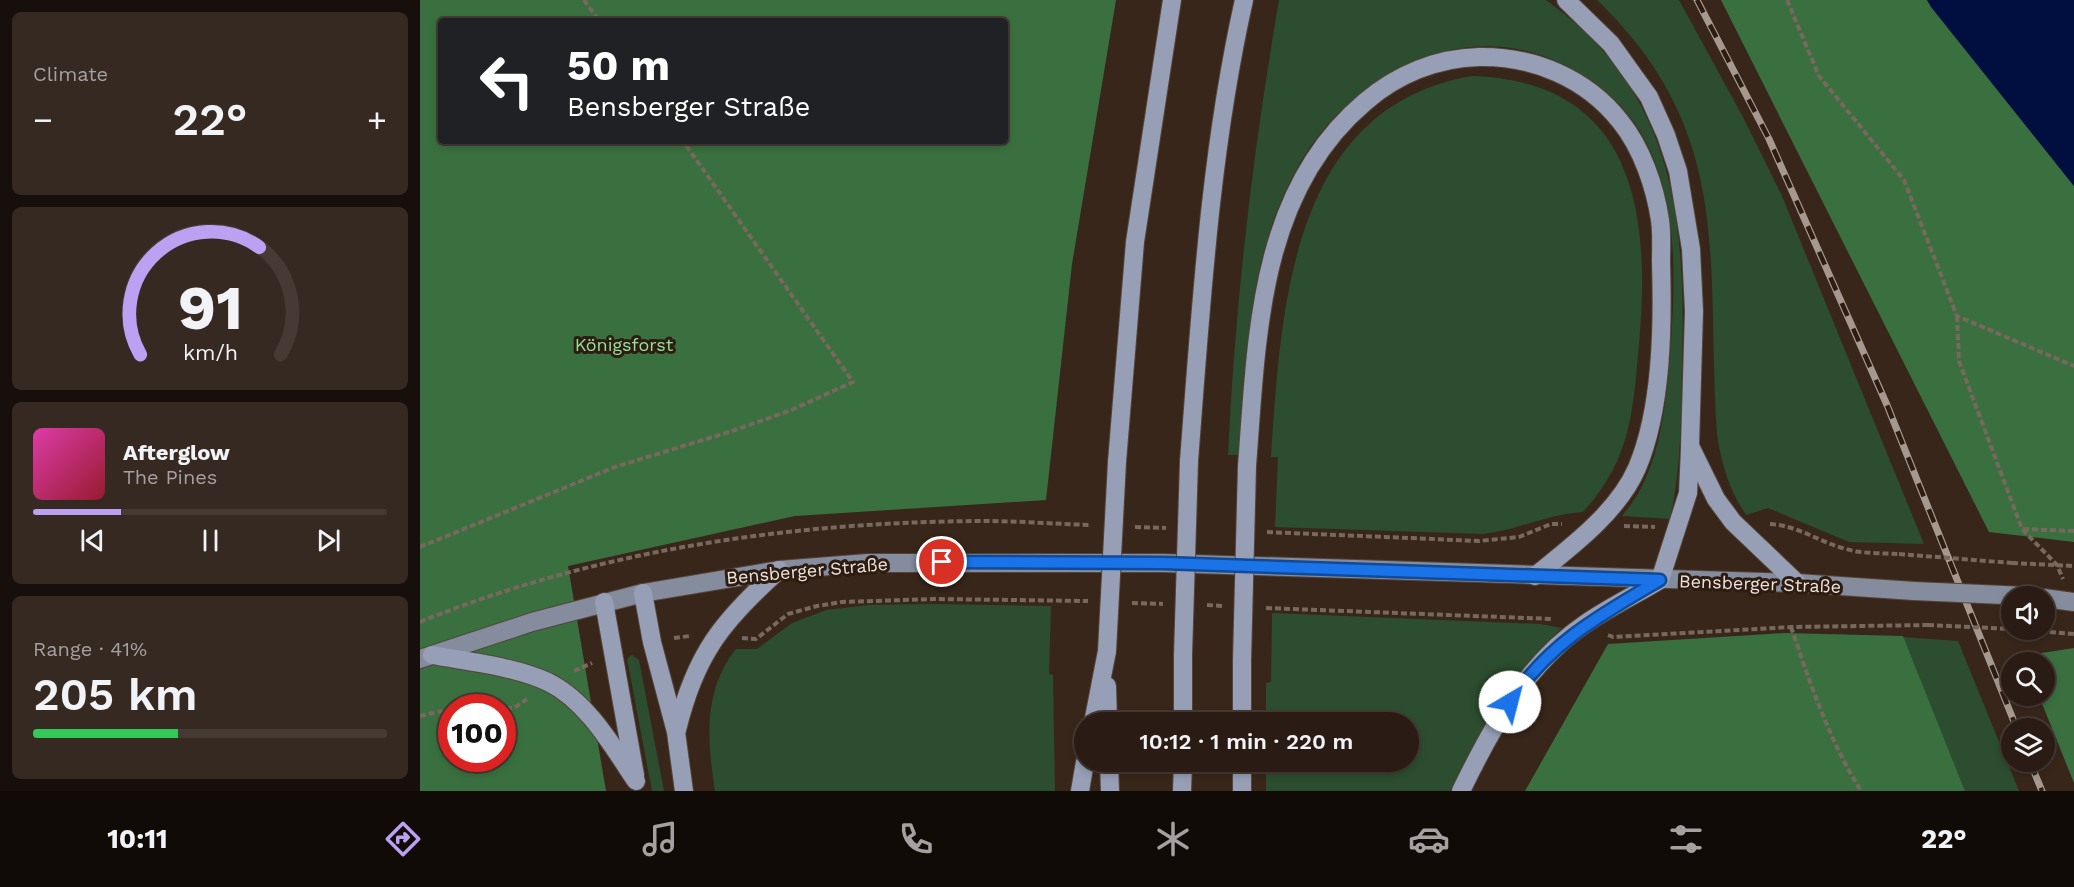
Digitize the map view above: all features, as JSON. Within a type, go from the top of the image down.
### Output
[{"type":"highway","points":[[1108,712],[1107,651],[1117,462],[1135,242],[1172,0]]},
{"type":"highway","points":[[1183,712],[1189,461],[1203,279],[1216,168],[1244,0]]},
{"type":"highway","points":[[1461,791],[1503,712],[1517,691],[1546,658],[1585,624],[1660,580],[1688,493],[1693,290],[1690,239],[1678,171],[1666,135],[1649,98],[1611,44],[1566,0]]},
{"type":"highway","points":[[1242,712],[1247,466],[1258,332],[1266,277],[1287,212],[1316,157],[1356,110],[1396,78],[1444,61],[1466,57],[1517,60],[1545,67],[1568,78],[1591,94],[1620,121],[1637,147],[1648,174],[1660,221],[1663,306],[1657,377],[1649,430],[1636,470],[1616,501],[1535,576]]},
{"type":"highway","points":[[1690,446],[1716,499],[1733,522],[1797,583]]},
{"type":"highway","points":[[676,732],[686,691],[704,653],[747,599],[779,570]]},
{"type":"highway","points":[[643,593],[652,642],[676,732],[684,791]]},
{"type":"highway","points":[[604,602],[637,786]]},
{"type":"highway","points":[[1095,712],[1107,651]]},
{"type":"highway","points":[[426,657],[507,670],[549,682],[571,699],[601,730],[637,786]]},
{"type":"highway","points":[[1080,791],[1083,772]]},
{"type":"highway","points":[[1109,772],[1110,791]]},
{"type":"highway","points":[[1182,791],[1183,772]]},
{"type":"highway","points":[[1242,772],[1242,791]]},
{"type":"main road","name":"Bensberger Straße","points":[[426,657],[604,602],[643,593],[779,570],[868,563],[1151,563],[1797,583],[2001,595]]},
{"type":"main road","points":[[2055,599],[2074,602]]},
{"type":"path","points":[[584,0],[597,18]]},
{"type":"path","points":[[1787,0],[1819,76],[1904,180],[1957,316],[1959,361],[2022,529],[2057,565],[2074,602]]},
{"type":"path","points":[[420,548],[615,467],[732,432],[789,411],[853,382],[685,144]]},
{"type":"path","points":[[1957,316],[2074,366]]},
{"type":"path","points":[[420,622],[455,608],[581,570],[729,538],[834,528],[982,521],[1099,525]]},
{"type":"path","points":[[1733,522],[1791,526],[1816,539],[1849,550],[2074,566]]},
{"type":"path","points":[[1263,532],[1479,541],[1520,537],[1551,524],[1678,528]]},
{"type":"path","points":[[1123,526],[1170,528]]},
{"type":"path","points":[[2022,529],[2074,531]]},
{"type":"path","points":[[1928,625],[2001,628]]},
{"type":"path","points":[[1791,627],[1823,714],[1845,765],[1861,791]]},
{"type":"path","points":[[2055,632],[2074,634]]},
{"type":"path","points":[[420,716],[438,713]]},
{"type":"green space","name":"Königsforst","points":[[420,0],[1116,0],[1072,264],[1046,500],[795,516],[568,566],[606,791],[420,791]]},
{"type":"green space","points":[[1279,0],[1546,0],[1590,37],[1623,76],[1648,119],[1665,164],[1675,212],[1681,263],[1683,315],[1681,426],[1670,519],[1622,516],[1641,488],[1655,453],[1660,435],[1670,359],[1673,315],[1671,234],[1662,182],[1653,157],[1635,123],[1611,97],[1592,82],[1572,69],[1533,53],[1493,46],[1454,49],[1417,61],[1381,79],[1349,103],[1321,133],[1298,167],[1281,200],[1259,271],[1252,307],[1239,455],[1228,455],[1235,341],[1246,227]]},
{"type":"green space","points":[[1597,0],[1679,0],[1743,117],[1782,196],[1924,544],[1849,542],[1768,508],[1746,515],[1740,506],[1727,477],[1717,435],[1711,257],[1705,203],[1693,151],[1673,101],[1642,50]]},
{"type":"green space","points":[[1721,0],[1927,0],[2074,186],[2074,542],[1989,532]]},
{"type":"green space","points":[[1472,76],[1526,84],[1569,102],[1600,128],[1621,163],[1634,203],[1641,248],[1642,295],[1631,413],[1620,454],[1599,493],[1583,512],[1570,513],[1496,532],[1483,534],[1275,527],[1278,457],[1271,457],[1281,339],[1291,280],[1307,223],[1331,171],[1365,128],[1412,95]]},
{"type":"green space","points":[[869,605],[1051,606],[1049,674],[1053,675],[1055,791],[715,791],[710,753],[710,717],[718,681],[736,649],[757,649],[792,623],[826,610]]},
{"type":"green space","points":[[1272,613],[1541,624],[1562,628],[1527,665],[1498,704],[1450,791],[1266,791],[1266,772],[1419,772],[1419,712],[1266,712],[1266,683],[1271,682]]},
{"type":"green space","points":[[1785,633],[1903,636],[1965,791],[1525,791],[1608,644]]},
{"type":"green space","points":[[1903,637],[1958,641],[2001,747],[2001,772],[2011,772],[2019,791],[1965,791]]},
{"type":"green space","points":[[2074,648],[2074,783],[2055,736],[2055,718],[2048,718],[2043,706],[2055,706],[2055,652],[2048,652]]},
{"type":"green space","points":[[632,655],[639,660],[664,791],[652,791],[627,659]]},
{"type":"shaded area","points":[[1927,0],[2074,0],[2074,186],[1931,7]]},
{"type":"railway","points":[[1697,0],[1769,139],[1887,405],[2013,718]]},
{"type":"railway","points":[[2034,772],[2042,791]]},
{"type":"route","points":[[942,562],[1163,563],[1660,580],[1585,624],[1561,642],[1538,666],[1510,702]]}]
